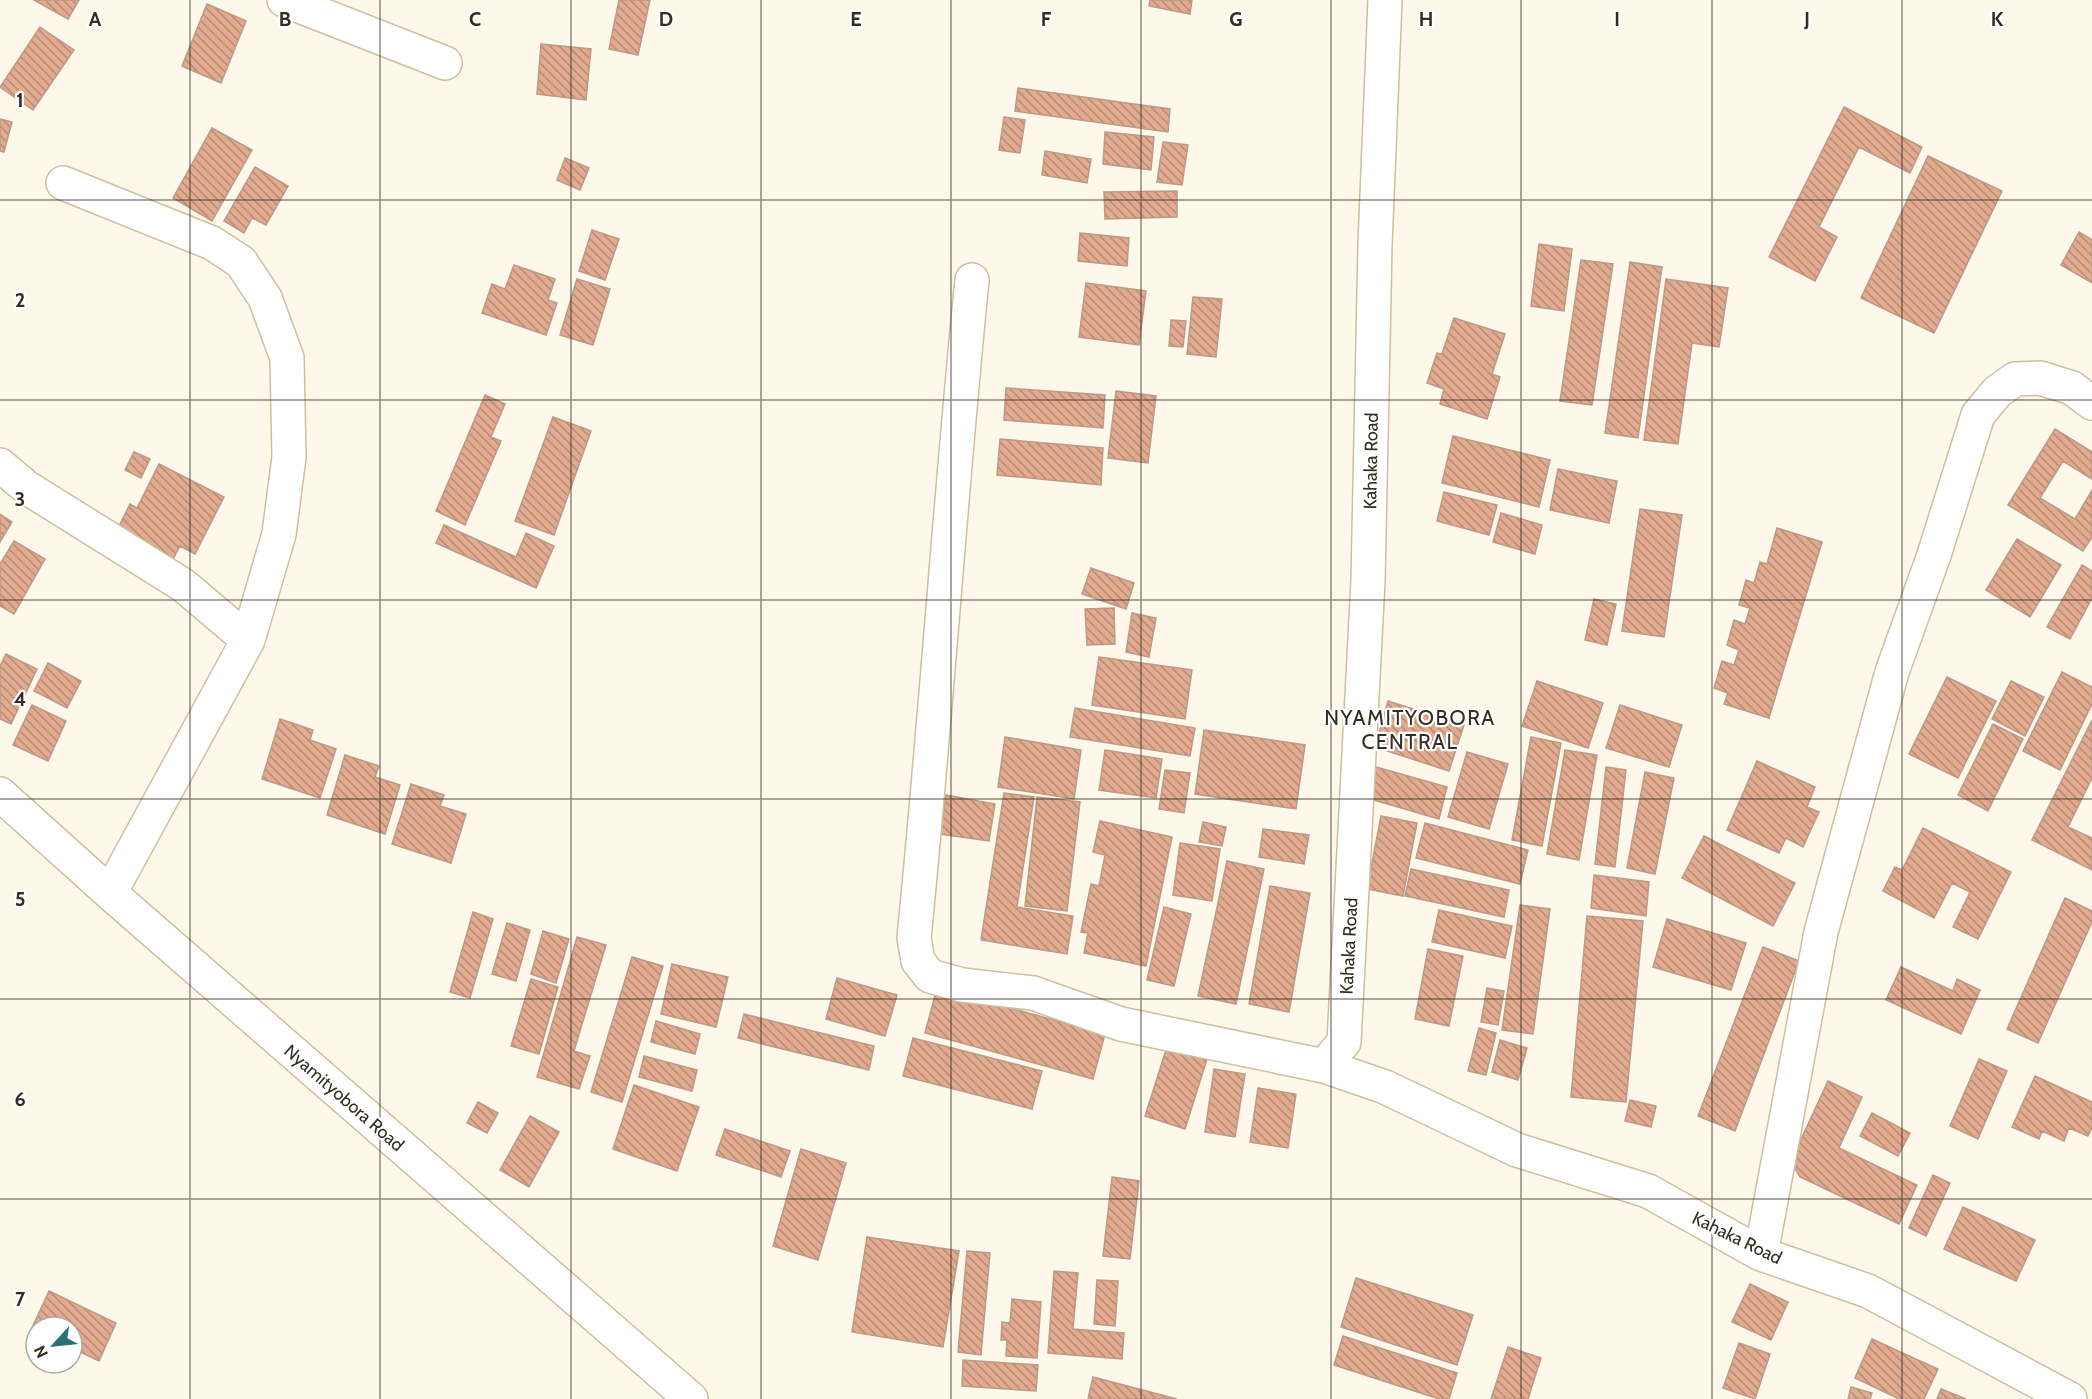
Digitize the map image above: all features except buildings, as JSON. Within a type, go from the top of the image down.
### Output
[{"type":"street","points":[[284,0],[445,63]]},
{"type":"street","name":"Kahaka Road","points":[[1385,0],[1375,245],[1368,581],[1344,1042],[1324,1066],[1385,1087],[1517,1150],[1648,1191],[1761,1254],[1868,1291],[2070,1399]]},
{"type":"street","points":[[63,183],[212,243],[240,262],[265,298],[286,358],[289,457],[279,534],[248,640],[110,893]]},
{"type":"street","points":[[972,280],[952,478],[937,704],[914,938],[918,961],[930,976],[962,985],[1033,993],[1121,1024],[1324,1066]]},
{"type":"street","points":[[1761,1254],[1821,932],[1892,672],[1934,555],[1978,415],[1997,392],[2015,379],[2040,378],[2072,388],[2092,403]]},
{"type":"street","points":[[0,465],[26,487],[183,585],[248,640]]},
{"type":"street","name":"Nyamityobora Road","points":[[0,794],[110,893],[691,1399]]},
{"type":"district","name":"NYAMITYOBORA CENTRAL","points":[[1410,729]]}]
